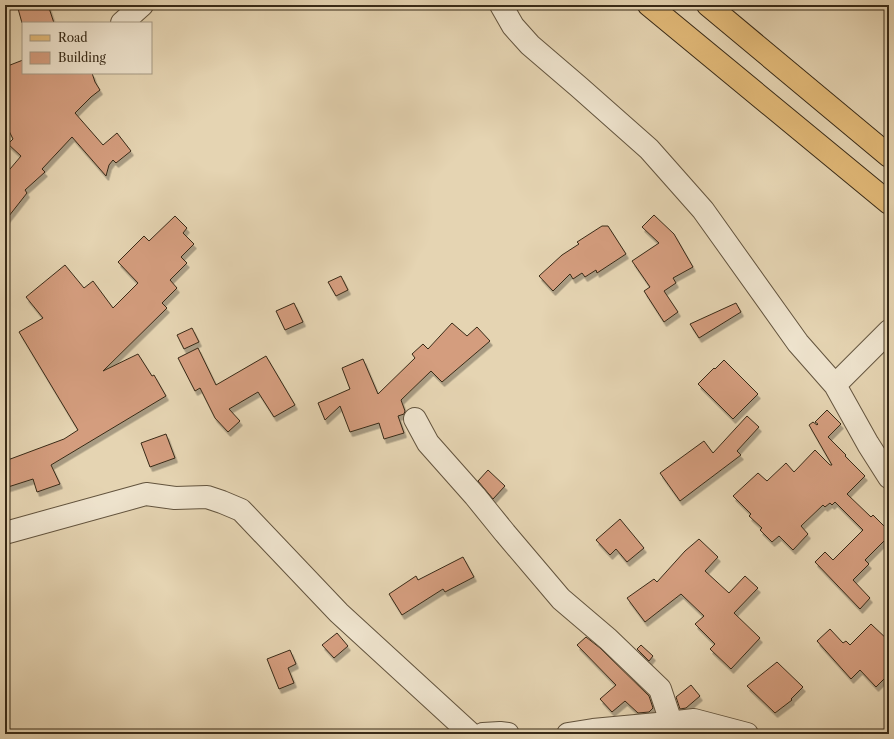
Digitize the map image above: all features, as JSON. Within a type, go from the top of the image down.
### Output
[{"type":"main road","points":[[649,5],[889,203]]},
{"type":"main road","points":[[708,5],[889,156]]},
{"type":"street","points":[[123,22],[142,5]]},
{"type":"street","points":[[501,5],[513,26],[530,45],[649,149],[703,210],[798,343],[835,385],[868,444],[889,477]]},
{"type":"street","points":[[835,385],[889,331]]},
{"type":"street","points":[[415,419],[428,443],[475,496],[561,599],[608,639],[660,689],[668,714],[668,723]]},
{"type":"street","points":[[5,533],[146,494],[176,498],[207,497],[241,510],[339,613],[471,734]]},
{"type":"street","points":[[568,734],[593,730],[694,720],[746,734]]},
{"type":"street","points":[[483,734],[508,734]]},
{"type":"building","points":[[17,5],[48,5],[54,22],[22,22]]},
{"type":"building","points":[[22,60],[22,74],[92,74],[100,90],[75,113],[103,145],[117,133],[131,151],[116,163],[113,160],[109,165],[106,176],[72,137],[42,169],[45,172],[25,190],[27,193],[5,221],[5,175],[21,156],[8,144],[13,139],[5,123],[5,67]]},
{"type":"building","points":[[654,215],[674,234],[693,267],[673,278],[676,283],[664,291],[678,312],[664,322],[644,291],[650,287],[632,261],[659,243],[642,227]]},
{"type":"building","points":[[175,216],[187,228],[183,233],[194,244],[181,257],[187,263],[170,280],[177,288],[162,303],[167,308],[103,371],[138,354],[152,376],[154,375],[166,396],[51,465],[60,484],[37,492],[33,479],[5,488],[5,461],[64,439],[78,430],[19,332],[43,318],[26,297],[65,265],[84,288],[93,281],[113,308],[138,283],[118,262],[144,236],[149,241]]},
{"type":"building","points":[[602,226],[608,226],[626,254],[597,273],[596,270],[585,277],[582,273],[573,279],[570,274],[553,291],[539,276],[562,255],[579,244],[577,242]]},
{"type":"building","points":[[341,276],[348,290],[336,296],[328,282]]},
{"type":"building","points":[[294,303],[303,322],[285,330],[276,311]]},
{"type":"building","points":[[736,303],[741,312],[699,338],[690,324]]},
{"type":"building","points":[[452,323],[467,336],[477,327],[490,341],[442,382],[431,371],[401,400],[405,411],[404,414],[398,416],[404,433],[384,439],[379,423],[350,432],[340,406],[325,420],[318,403],[350,389],[342,368],[363,359],[378,394],[415,358],[412,354],[423,344],[428,349]]},
{"type":"building","points":[[192,328],[199,342],[184,349],[177,335]]},
{"type":"building","points":[[198,348],[216,385],[266,356],[295,405],[274,417],[258,392],[229,409],[240,421],[228,432],[215,418],[200,388],[195,391],[178,358]]},
{"type":"building","points":[[724,360],[758,394],[733,419],[698,384]]},
{"type":"building","points":[[827,410],[841,424],[828,437],[865,476],[847,494],[871,517],[873,515],[889,531],[889,536],[865,560],[869,564],[853,580],[870,598],[860,609],[815,562],[825,552],[833,560],[863,530],[835,502],[832,505],[830,503],[825,507],[823,505],[801,526],[808,534],[793,550],[779,536],[772,542],[760,530],[762,528],[749,516],[751,514],[733,496],[758,473],[767,481],[786,463],[794,472],[815,450],[830,465],[832,465],[809,425],[813,422],[817,425],[818,424],[815,422]]},
{"type":"building","points":[[747,416],[759,427],[737,451],[741,455],[680,501],[660,473],[704,441],[713,453]]},
{"type":"building","points":[[166,434],[175,458],[150,467],[141,443]]},
{"type":"building","points":[[488,470],[505,486],[493,499],[478,481]]},
{"type":"building","points":[[620,519],[644,548],[627,562],[616,549],[610,555],[596,540]]},
{"type":"building","points":[[699,539],[718,557],[705,571],[729,593],[745,576],[758,588],[734,613],[760,638],[731,669],[710,649],[715,644],[695,624],[704,616],[681,594],[645,622],[627,598],[654,579],[657,582],[685,551]]},
{"type":"building","points":[[463,557],[474,577],[445,592],[443,589],[402,615],[389,594],[416,576],[418,580]]},
{"type":"building","points":[[871,624],[889,641],[889,674],[876,687],[860,670],[851,679],[817,641],[830,629],[843,643],[846,641],[850,645]]},
{"type":"building","points":[[337,633],[348,646],[334,658],[322,645]]},
{"type":"building","points":[[586,637],[600,648],[649,696],[653,708],[649,712],[638,713],[625,701],[612,712],[600,699],[616,685],[577,645]]},
{"type":"building","points":[[641,645],[653,656],[649,661],[637,649]]},
{"type":"building","points":[[290,650],[296,664],[288,668],[294,683],[279,689],[267,659]]},
{"type":"building","points":[[777,662],[803,687],[791,699],[792,700],[775,713],[747,686]]},
{"type":"building","points":[[691,685],[700,696],[686,708],[680,709],[676,697]]}]
